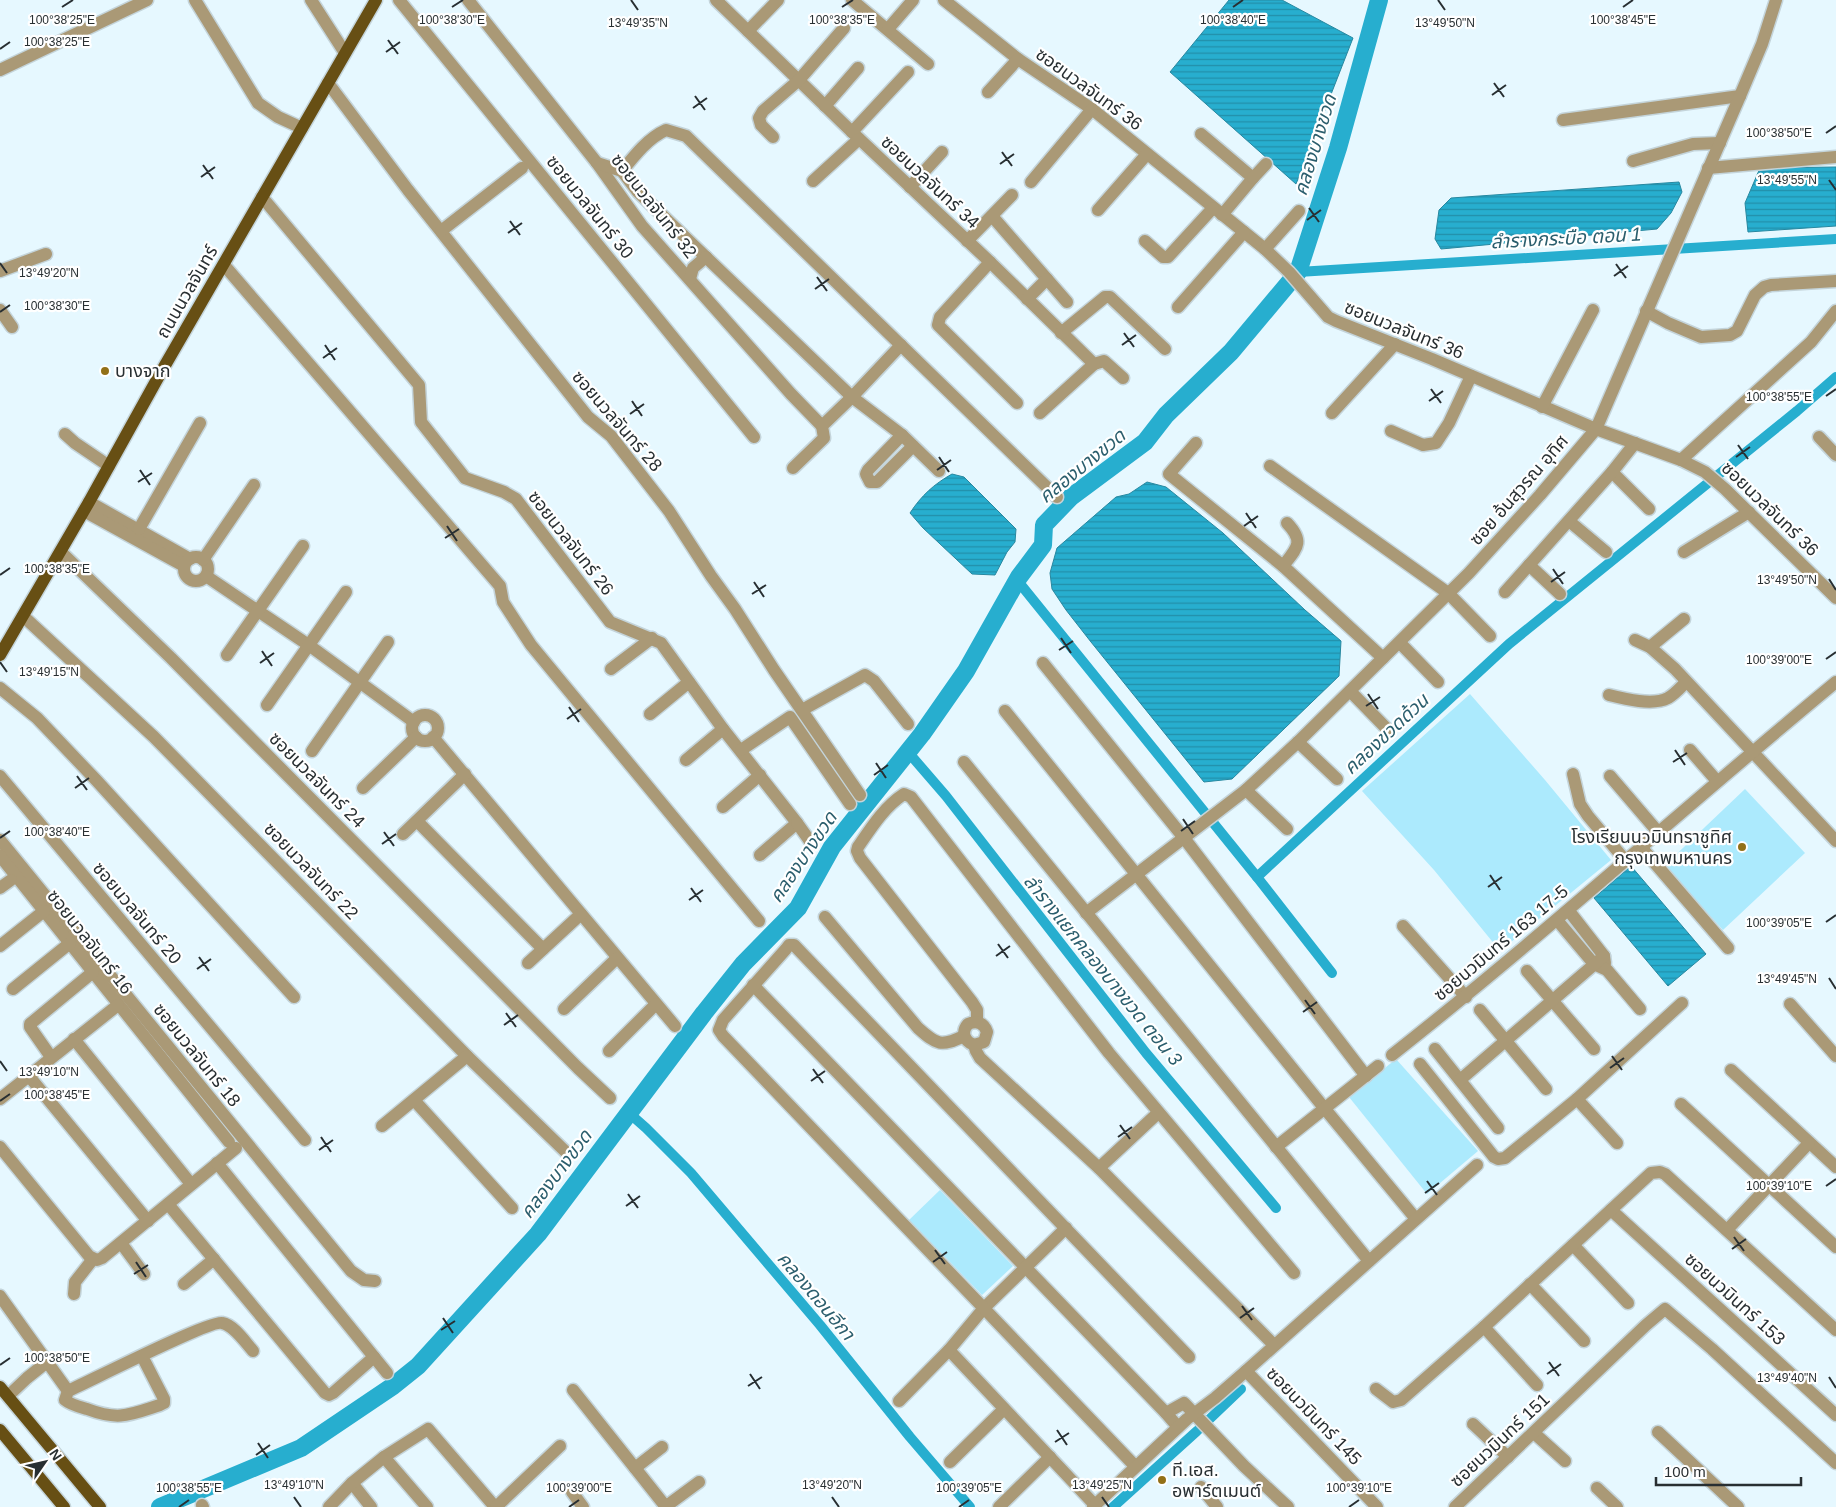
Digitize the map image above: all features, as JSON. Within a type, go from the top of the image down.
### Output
[{"type":"main road","name":"ถนนนวลจันทร์","points":[[0,655],[376,0]]},
{"type":"main road","points":[[4,1392],[100,1507]]},
{"type":"main road","points":[[0,1430],[64,1507]]},
{"type":"street","points":[[0,70],[147,0]]},
{"type":"street","points":[[195,0],[258,103],[278,117],[302,128]]},
{"type":"street","points":[[311,0],[345,53]]},
{"type":"street","name":"ซอยนวลจันทร์ 30","points":[[399,0],[754,437]]},
{"type":"street","name":"ซอยนวลจันทร์ 32","points":[[468,0],[597,163],[642,226],[790,394],[822,426]]},
{"type":"street","name":"ซอยนวลจันทร์ 34","points":[[716,0],[855,136],[990,262],[1094,364],[1104,361],[1123,378]]},
{"type":"street","points":[[748,31],[778,0]]},
{"type":"street","points":[[852,0],[928,64]]},
{"type":"street","points":[[888,29],[913,0]]},
{"type":"street","name":"ซอยนวลจันทร์ 36","points":[[944,0],[1018,60],[1092,109],[1265,249],[1289,272],[1322,310],[1336,321],[1395,344],[1542,407],[1681,460],[1706,472],[1836,598]]},
{"type":"street","name":"ซอย อ้นสุวรณ อุทิศ","points":[[1086,913],[1246,790],[1298,742],[1469,573],[1540,495],[1596,429],[1762,44],[1776,0]]},
{"type":"street","points":[[773,137],[761,125],[759,118],[764,111],[798,80],[844,28]]},
{"type":"street","points":[[988,92],[1018,60]]},
{"type":"street","points":[[824,106],[858,68]]},
{"type":"street","points":[[813,181],[855,136],[908,72]]},
{"type":"street","name":"ซอยนวลจันทร์ 28","points":[[328,83],[441,231],[588,417],[611,436],[669,510],[711,576],[735,608],[802,710],[855,800],[790,717],[741,750]]},
{"type":"street","points":[[1563,120],[1740,96]]},
{"type":"street","points":[[1030,182],[1092,109]]},
{"type":"street","points":[[622,171],[639,151],[661,132],[666,130],[686,136],[1058,497]]},
{"type":"street","points":[[1201,134],[1253,178]]},
{"type":"street","points":[[1633,161],[1693,144],[1720,143]]},
{"type":"street","points":[[910,187],[942,152]]},
{"type":"street","points":[[1098,210],[1147,154]]},
{"type":"street","points":[[1708,168],[1836,157]]},
{"type":"street","points":[[597,163],[622,171],[638,192],[852,397],[902,436],[939,471]]},
{"type":"street","points":[[1145,241],[1163,257],[1168,257],[1266,164]]},
{"type":"street","points":[[441,231],[522,168]]},
{"type":"street","points":[[967,241],[1012,195]]},
{"type":"street","name":"ซอยนวลจันทร์ 26","points":[[262,197],[420,385],[421,422],[465,478],[504,492],[516,499],[610,622],[661,643],[812,844]]},
{"type":"street","points":[[1265,249],[1299,211]]},
{"type":"street","points":[[992,216],[1067,302]]},
{"type":"street","points":[[1178,307],[1244,232]]},
{"type":"street","points":[[0,271],[46,254]]},
{"type":"street","points":[[690,279],[694,268],[706,257]]},
{"type":"street","points":[[990,262],[940,317],[938,325],[1017,403]]},
{"type":"street","points":[[224,265],[500,586],[503,602],[532,645],[759,921]]},
{"type":"street","points":[[1027,299],[1047,279]]},
{"type":"street","points":[[1646,311],[1668,323],[1701,336],[1730,335],[1736,331],[1755,295],[1764,287],[1836,281]]},
{"type":"street","points":[[1061,333],[1102,299],[1110,297],[1166,349]]},
{"type":"street","points":[[0,310],[12,327]]},
{"type":"street","points":[[1542,407],[1593,310]]},
{"type":"street","points":[[1681,460],[1811,342],[1836,311]]},
{"type":"street","points":[[1332,413],[1395,344]]},
{"type":"street","points":[[793,468],[824,438],[822,426],[901,345]]},
{"type":"street","points":[[1040,413],[1094,364]]},
{"type":"street","points":[[1391,431],[1423,446],[1436,443],[1449,423],[1471,376]]},
{"type":"street","points":[[140,529],[200,423]]},
{"type":"street","points":[[65,434],[109,466]]},
{"type":"street","points":[[902,436],[868,470],[866,474],[870,482],[877,482],[913,446]]},
{"type":"street","points":[[1819,437],[1836,455]]},
{"type":"street","points":[[1196,443],[1170,474],[1283,566],[1383,658]]},
{"type":"street","points":[[1505,592],[1612,472],[1635,443]]},
{"type":"street","points":[[1270,466],[1448,593],[1490,636]]},
{"type":"street","points":[[1612,472],[1649,509]]},
{"type":"street","points":[[203,560],[254,485]]},
{"type":"street","points":[[87,506],[140,529],[187,563]]},
{"type":"street","points":[[87,506],[187,563]]},
{"type":"street","points":[[1684,552],[1749,512]]},
{"type":"street","points":[[1569,521],[1606,552]]},
{"type":"street","points":[[1283,566],[1297,547],[1298,542],[1295,532],[1287,523]]},
{"type":"street","points":[[227,655],[304,546]]},
{"type":"street","name":"ซอยนวลจันทร์ 24","points":[[60,552],[171,658],[610,1098]]},
{"type":"street","points":[[196,557],[203,560],[208,566],[206,576],[198,581],[190,580],[185,574],[187,563],[196,557]]},
{"type":"street","points":[[1529,565],[1560,594]]},
{"type":"street","points":[[206,576],[310,646],[414,722]]},
{"type":"street","points":[[267,705],[346,592]]},
{"type":"street","name":"ซอยนวลจันทร์ 22","points":[[23,616],[154,737],[467,1056],[568,1156]]},
{"type":"street","points":[[1650,647],[1684,619]]},
{"type":"street","points":[[611,668],[652,638]]},
{"type":"street","points":[[1636,640],[1650,647],[1675,669],[1836,842]]},
{"type":"street","points":[[312,751],[388,642]]},
{"type":"street","points":[[1400,642],[1438,682]]},
{"type":"street","points":[[1044,663],[1184,838],[1366,1076]]},
{"type":"street","points":[[802,710],[865,675],[874,681],[908,724]]},
{"type":"street","points":[[650,714],[689,682]]},
{"type":"street","points":[[1609,695],[1638,700],[1662,700],[1670,697],[1686,682]]},
{"type":"street","name":"ซอยนวมินทร์ 163 17-5","points":[[1392,1055],[1466,997],[1752,751],[1836,682]]},
{"type":"street","points":[[0,688],[37,718],[294,997]]},
{"type":"street","points":[[1350,691],[1389,731]]},
{"type":"street","points":[[1005,711],[1136,876],[1416,1219]]},
{"type":"street","points":[[424,715],[432,718],[438,730],[434,737],[425,741],[416,737],[412,730],[416,719],[424,715]]},
{"type":"street","points":[[686,760],[724,729]]},
{"type":"street","points":[[363,788],[416,737]]},
{"type":"street","points":[[434,737],[675,1026]]},
{"type":"street","points":[[1298,742],[1337,779]]},
{"type":"street","points":[[1690,750],[1717,781]]},
{"type":"street","points":[[964,762],[1369,1261]]},
{"type":"street","points":[[403,834],[465,774]]},
{"type":"street","points":[[723,807],[760,774]]},
{"type":"street","points":[[1573,774],[1580,804],[1625,860]]},
{"type":"street","name":"ซอยนวลจันทร์ 20","points":[[0,776],[305,1140]]},
{"type":"street","points":[[1610,776],[1658,832]]},
{"type":"street","points":[[1246,790],[1287,829]]},
{"type":"street","points":[[977,1022],[977,1010],[972,1002],[857,852],[873,825],[887,808],[904,794],[911,796],[1109,1053],[1294,1273]]},
{"type":"street","points":[[417,821],[542,949]]},
{"type":"street","points":[[760,855],[797,823]]},
{"type":"street","name":"ซอยนวลจันทร์ 18","points":[[0,840],[165,1054],[350,1270],[364,1280],[375,1281]]},
{"type":"street","points":[[1641,846],[1728,948]]},
{"type":"street","name":"ซอยนวลจันทร์ 16","points":[[0,856],[118,1004],[165,1054],[232,1145],[217,1163]]},
{"type":"street","points":[[0,888],[11,880]]},
{"type":"street","points":[[1569,910],[1599,960],[1640,1009]]},
{"type":"street","points":[[0,946],[44,912]]},
{"type":"street","points":[[528,963],[581,914]]},
{"type":"street","points":[[825,917],[918,1028],[939,1044],[948,1044],[964,1036]]},
{"type":"street","points":[[1557,920],[1599,960]]},
{"type":"street","points":[[1403,926],[1466,997]]},
{"type":"street","points":[[13,989],[70,943]]},
{"type":"street","points":[[1135,1466],[723,1036],[719,1030],[723,1020],[789,945],[794,946],[1189,1357]]},
{"type":"street","points":[[564,1009],[617,958]]},
{"type":"street","points":[[1460,1080],[1599,960]]},
{"type":"street","points":[[1526,971],[1594,1049]]},
{"type":"street","points":[[51,1057],[30,1027],[30,1024],[93,972]]},
{"type":"street","points":[[754,985],[1178,1427]]},
{"type":"street","points":[[1420,1064],[1482,1143],[1498,1159],[1511,1154],[1576,1099],[1682,1003]]},
{"type":"street","points":[[0,1099],[118,1004]]},
{"type":"street","points":[[609,1051],[656,1004]]},
{"type":"street","points":[[1790,1004],[1836,1056]]},
{"type":"street","points":[[1480,1010],[1546,1089]]},
{"type":"street","points":[[974,1045],[984,1042],[987,1032],[982,1023],[968,1024],[964,1032],[966,1040],[974,1045],[980,1058],[1099,1168],[1274,1345]]},
{"type":"street","points":[[74,1039],[191,1184]]},
{"type":"street","points":[[1435,1049],[1498,1128]]},
{"type":"street","points":[[382,1126],[467,1056]]},
{"type":"street","points":[[1276,1147],[1378,1066]]},
{"type":"street","points":[[1731,1070],[1836,1167]]},
{"type":"street","points":[[28,1075],[148,1221]]},
{"type":"street","points":[[1576,1099],[1618,1143]]},
{"type":"street","points":[[414,1100],[512,1208]]},
{"type":"street","points":[[1681,1104],[1836,1247]]},
{"type":"street","points":[[1099,1168],[1158,1113]]},
{"type":"street","points":[[1727,1230],[1809,1142]]},
{"type":"street","points":[[0,1147],[93,1259]]},
{"type":"street","points":[[74,1294],[75,1282],[93,1259],[102,1258],[217,1163],[388,1373]]},
{"type":"street","points":[[949,1350],[1094,1506],[1178,1427],[1246,1371],[1477,1164]]},
{"type":"street","points":[[1376,1389],[1393,1402],[1401,1400],[1484,1327],[1651,1173],[1660,1172],[1665,1174],[1836,1330]]},
{"type":"street","points":[[168,1204],[325,1393],[333,1393],[374,1357]]},
{"type":"street","name":"ซอยนวมินทร์ 153","points":[[1612,1210],[1836,1414]]},
{"type":"street","points":[[899,1401],[949,1350],[984,1308],[1066,1228]]},
{"type":"street","points":[[121,1243],[144,1274]]},
{"type":"street","points":[[1573,1245],[1628,1303]]},
{"type":"street","points":[[184,1284],[214,1260]]},
{"type":"street","points":[[1530,1284],[1584,1341]]},
{"type":"street","points":[[0,1296],[68,1392]]},
{"type":"street","name":"ซอยนวมินทร์ 151","points":[[1455,1507],[1665,1309],[1712,1349],[1836,1463]]},
{"type":"street","points":[[142,1356],[164,1403],[127,1416],[112,1417],[104,1416],[67,1402],[64,1397],[68,1392],[142,1356],[213,1323],[222,1322],[229,1326],[252,1351]]},
{"type":"street","points":[[1484,1327],[1537,1384]]},
{"type":"street","points":[[4,1392],[27,1378],[47,1362]]},
{"type":"street","name":"ซอยนวมินทร์ 145","points":[[1246,1371],[1377,1507]]},
{"type":"street","points":[[573,1390],[666,1507],[699,1482]]},
{"type":"street","points":[[1166,1413],[1184,1403],[1244,1466],[1288,1507]]},
{"type":"street","points":[[950,1462],[1004,1409]]},
{"type":"street","points":[[1473,1424],[1508,1457]]},
{"type":"street","points":[[329,1507],[352,1483],[384,1457],[428,1429],[495,1507],[560,1446]]},
{"type":"street","points":[[1658,1432],[1738,1507]]},
{"type":"street","points":[[1534,1433],[1565,1461]]},
{"type":"street","points":[[635,1468],[662,1447]]},
{"type":"street","points":[[384,1457],[427,1507]]},
{"type":"street","points":[[999,1507],[1050,1457]]},
{"type":"street","points":[[352,1483],[372,1507]]},
{"type":"street","points":[[1201,1487],[1217,1507]]},
{"type":"street","points":[[1597,1488],[1617,1507]]},
{"type":"street","points":[[572,1492],[583,1507]]},
{"type":"shaded area","points":[[1229,0],[1282,0],[1353,38],[1296,184],[1170,72]]},
{"type":"shaded area","points":[[1836,167],[1836,226],[1748,232],[1745,203],[1760,168]]},
{"type":"shaded area","points":[[1679,182],[1682,192],[1671,213],[1657,229],[1441,249],[1435,239],[1439,210],[1451,198]]},
{"type":"shaded area","points":[[952,474],[964,477],[1016,529],[1015,542],[1007,552],[995,575],[972,574],[923,528],[910,513],[928,491]]},
{"type":"shaded area","points":[[1147,482],[1166,487],[1223,533],[1341,641],[1339,676],[1232,779],[1204,782],[1091,642],[1052,589],[1050,573],[1057,548],[1116,497],[1129,494]]},
{"type":"shaded area","points":[[1470,694],[1611,860],[1500,951],[1434,870],[1362,791]]},
{"type":"shaded area","points":[[1745,789],[1805,853],[1723,930],[1664,866]]},
{"type":"shaded area","points":[[1631,866],[1706,954],[1668,986],[1594,898]]},
{"type":"shaded area","points":[[1396,1059],[1478,1151],[1427,1194],[1349,1097]]},
{"type":"shaded area","points":[[940,1190],[1013,1266],[982,1295],[909,1220]]},
{"type":"waterway","name":"คลองบางขวด","points":[[160,1507],[301,1448],[393,1386],[418,1366],[538,1234],[743,964],[798,908],[832,847],[922,734],[966,671],[1019,577],[1043,545],[1044,525],[1071,497],[1145,442],[1166,415],[1231,352],[1298,272],[1338,148],[1379,0]]},
{"type":"waterway","name":"ลำรางกระบือ ตอน 1","points":[[1298,272],[1836,239]]},
{"type":"waterway","name":"คลองขวดด้วน","points":[[1017,580],[1257,877],[1509,644],[1797,411],[1836,377]]},
{"type":"waterway","name":"ลำรางแยกคลองบางขวด ตอน 3","points":[[908,752],[946,796],[1146,1053],[1276,1208]]},
{"type":"waterway","points":[[1257,877],[1332,973]]},
{"type":"waterway","name":"คลองดอนอีกา","points":[[629,1113],[691,1173],[820,1325],[910,1437],[970,1507]]},
{"type":"waterway","points":[[1113,1507],[1241,1389]]},
{"type":"place","name":"บางจาก","points":[[105,371]]},
{"type":"place","name":"โรงเรียนนวมินทราชูทิศ กรุงเทพมหานคร","points":[[1742,847]]},
{"type":"place","name":"ที.เอส. อพาร์ตเมนต์","points":[[1162,1480]]}]
